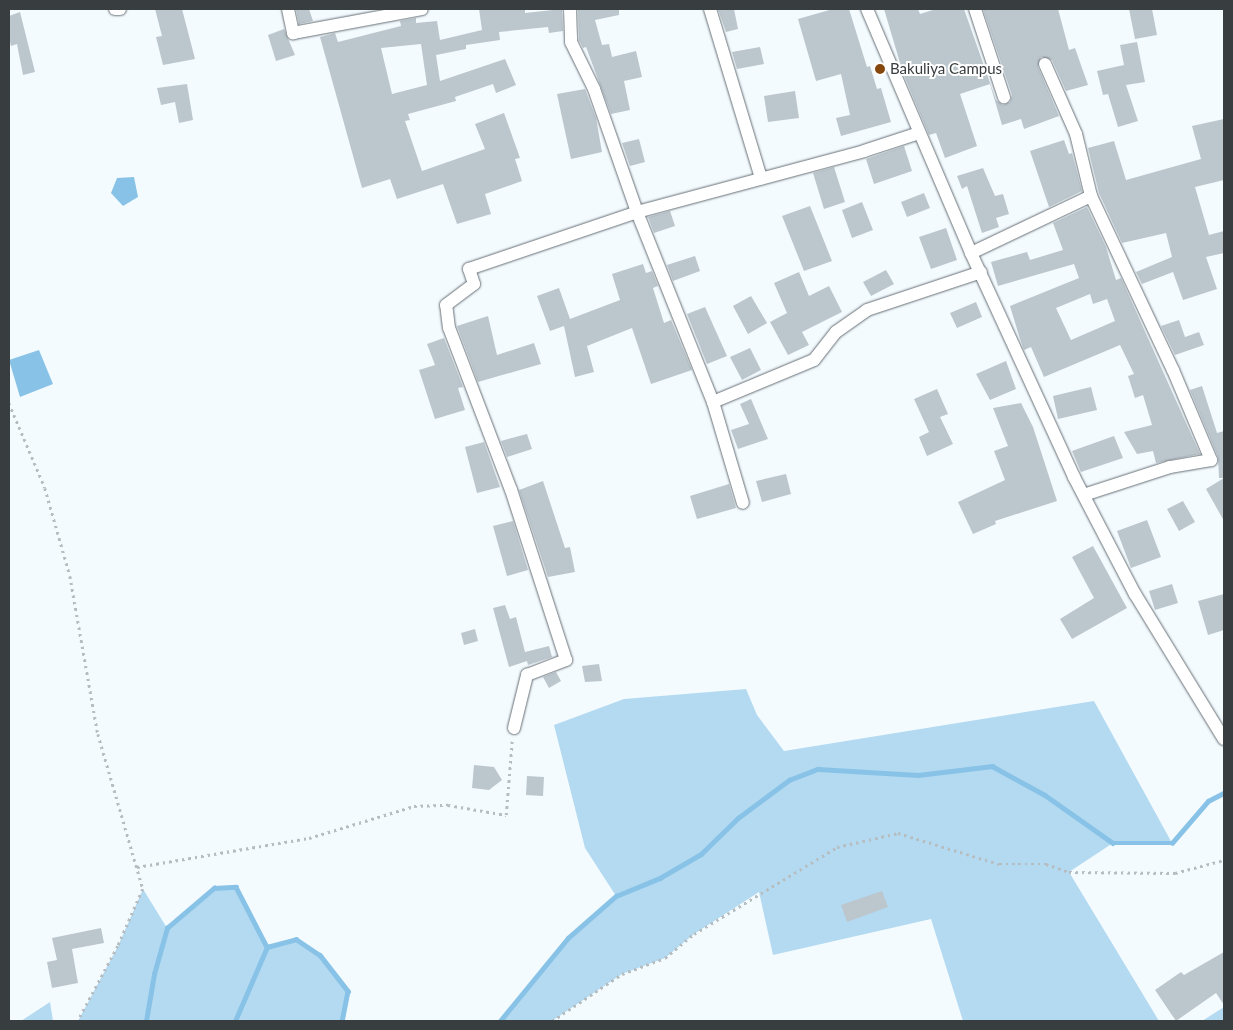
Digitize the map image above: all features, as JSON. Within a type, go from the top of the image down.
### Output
[{"type":"street","points":[[115,9],[120,9]]},
{"type":"street","points":[[288,9],[293,33],[422,9]]},
{"type":"street","points":[[570,9],[571,42],[594,89],[638,212],[713,402],[743,503]]},
{"type":"street","points":[[710,9],[761,178]]},
{"type":"street","points":[[867,9],[971,253],[1084,495],[1136,594],[1224,739]]},
{"type":"street","points":[[975,9],[1004,97]]},
{"type":"street","points":[[1045,64],[1076,134],[1091,196],[1173,370],[1211,460],[1170,467],[1084,495]]},
{"type":"street","points":[[514,728],[527,675],[566,660],[511,490],[449,328],[446,305],[474,284],[469,268],[638,212],[864,152],[919,133]]},
{"type":"street","points":[[971,253],[1091,196]]},
{"type":"street","points":[[713,402],[814,360],[836,332],[868,310],[981,272]]},
{"type":"path","points":[[9,403],[45,488],[70,576],[98,734],[144,889],[78,1021]]},
{"type":"path","points":[[138,868],[309,838],[414,806],[448,805],[506,815],[514,728]]},
{"type":"path","points":[[552,1021],[622,974],[665,958],[710,923],[837,847],[898,833],[999,864],[1046,864],[1069,872],[1175,873],[1224,860]]},
{"type":"shaded area","points":[[134,177],[138,197],[123,206],[111,193],[117,178]]},
{"type":"shaded area","points":[[39,350],[53,384],[20,397],[9,360]]},
{"type":"shaded area","points":[[746,689],[757,715],[784,751],[1094,701],[1172,843],[1113,843],[1069,872],[1159,1021],[963,1021],[931,919],[773,955],[759,892],[694,934],[665,958],[622,974],[552,1021],[500,1021],[568,938],[616,896],[585,848],[554,725],[624,699]]},
{"type":"shaded area","points":[[236,887],[267,947],[296,939],[320,955],[348,991],[342,1021],[78,1021],[118,946],[143,889],[167,928],[214,888]]},
{"type":"shaded area","points":[[50,1002],[53,1021],[21,1021]]},
{"type":"shaded area","points":[[1224,1007],[1224,1021],[1202,1021]]},
{"type":"building","points":[[155,9],[182,9],[195,59],[163,65],[156,37],[162,36]]},
{"type":"building","points":[[296,9],[309,9],[313,21],[299,24]]},
{"type":"building","points":[[479,9],[525,9],[525,13],[562,9],[563,31],[549,33],[548,27],[499,32],[500,40],[466,45],[466,49],[436,55],[440,81],[505,59],[516,85],[496,93],[493,84],[455,97],[456,101],[408,114],[410,120],[405,121],[422,171],[485,149],[475,124],[504,113],[520,158],[515,159],[522,181],[485,194],[491,214],[457,224],[443,184],[397,199],[390,179],[362,188],[320,37],[335,33],[338,42],[401,26],[400,21],[416,18],[416,23],[437,21],[440,40],[482,30]],"holes":[[[421,44],[427,85],[392,94],[381,48]]]},
{"type":"building","points":[[578,9],[619,9],[619,15],[595,20],[602,45],[609,44],[612,57],[636,51],[642,77],[624,81],[630,110],[611,114],[586,47],[583,48],[579,40]]},
{"type":"building","points":[[718,9],[734,9],[738,29],[726,32]]},
{"type":"building","points":[[833,9],[849,9],[867,67],[870,66],[877,89],[881,88],[891,122],[841,136],[836,118],[850,115],[841,74],[816,81],[798,19]]},
{"type":"building","points":[[884,9],[918,9],[920,14],[936,9],[964,9],[996,100],[1003,105],[1010,102],[1012,95],[983,9],[1058,9],[1069,50],[1075,48],[1088,85],[1066,91],[1052,60],[1041,57],[1038,67],[1059,116],[1024,129],[1021,119],[1002,125],[990,84],[960,94],[977,146],[945,158],[936,133],[929,135],[903,73]]},
{"type":"building","points":[[1129,9],[1152,9],[1157,35],[1135,39]]},
{"type":"building","points":[[20,12],[35,72],[23,75],[17,44],[11,46],[9,38],[9,16]]},
{"type":"building","points":[[284,29],[295,55],[276,61],[268,35]]},
{"type":"building","points":[[1137,42],[1145,82],[1126,85],[1138,121],[1118,127],[1108,94],[1103,95],[1097,71],[1124,65],[1120,45]]},
{"type":"building","points":[[760,47],[764,64],[737,69],[732,52]]},
{"type":"building","points":[[187,84],[193,120],[179,123],[175,102],[161,105],[157,88]]},
{"type":"building","points":[[585,89],[596,118],[602,152],[571,159],[557,94]]},
{"type":"building","points":[[795,91],[799,118],[768,122],[764,96]]},
{"type":"building","points":[[1224,119],[1224,180],[1195,187],[1209,235],[1224,231],[1224,253],[1206,257],[1217,289],[1183,300],[1173,272],[1142,284],[1136,272],[1172,257],[1166,233],[1122,243],[1099,193],[1088,148],[1114,141],[1126,180],[1201,159],[1192,126]]},
{"type":"building","points":[[639,139],[645,162],[630,166],[622,143]]},
{"type":"building","points":[[1064,140],[1069,154],[1072,153],[1082,191],[1049,207],[1030,151]]},
{"type":"building","points":[[904,146],[912,171],[874,184],[866,159]]},
{"type":"building","points":[[834,167],[845,202],[824,209],[813,173]]},
{"type":"building","points":[[983,168],[995,196],[1003,194],[1009,214],[996,218],[999,227],[982,233],[967,186],[962,189],[957,176]]},
{"type":"building","points":[[924,193],[930,208],[907,217],[901,202]]},
{"type":"building","points":[[862,202],[873,230],[852,238],[842,210]]},
{"type":"building","points":[[810,206],[832,261],[804,271],[782,216]]},
{"type":"building","points":[[1087,207],[1106,247],[1116,280],[1121,278],[1200,454],[1156,463],[1153,451],[1137,454],[1124,432],[1152,425],[1143,395],[1135,398],[1128,376],[1134,374],[1120,345],[1044,377],[1031,347],[1024,350],[1010,306],[1079,278],[1074,264],[998,286],[991,262],[1027,252],[1030,260],[1063,250],[1053,223]],"holes":[[[1090,294],[1093,304],[1107,299],[1115,321],[1071,340],[1056,308]]]},
{"type":"building","points":[[670,211],[675,226],[654,233],[648,217]]},
{"type":"building","points":[[946,228],[957,260],[931,269],[919,237]]},
{"type":"building","points":[[695,256],[700,271],[673,281],[667,265]]},
{"type":"building","points":[[643,264],[646,273],[652,271],[658,286],[653,288],[664,323],[671,320],[692,370],[651,384],[632,328],[587,346],[594,372],[575,377],[564,326],[550,331],[537,296],[559,288],[570,319],[620,300],[612,274]]},
{"type":"building","points":[[886,270],[894,284],[871,296],[863,282]]},
{"type":"building","points":[[799,272],[809,296],[829,286],[842,312],[802,332],[809,345],[788,355],[770,322],[787,313],[774,283]]},
{"type":"building","points":[[751,296],[767,323],[748,334],[733,306]]},
{"type":"building","points":[[976,302],[982,317],[957,328],[950,313]]},
{"type":"building","points":[[705,307],[727,356],[707,364],[687,314]]},
{"type":"building","points":[[488,316],[497,355],[534,343],[541,364],[478,382],[457,326]]},
{"type":"building","points":[[1179,320],[1185,337],[1199,332],[1204,345],[1175,355],[1161,326]]},
{"type":"building","points":[[444,338],[463,387],[458,388],[465,410],[435,419],[419,370],[435,365],[427,344]]},
{"type":"building","points":[[750,348],[761,370],[742,380],[730,357]]},
{"type":"building","points":[[1006,361],[1016,389],[990,400],[976,374]]},
{"type":"building","points":[[1202,386],[1217,433],[1224,431],[1224,478],[1219,478],[1218,457],[1190,390]]},
{"type":"building","points":[[1091,387],[1097,410],[1058,419],[1053,396]]},
{"type":"building","points":[[937,389],[948,414],[940,417],[953,444],[927,456],[919,437],[929,432],[914,399]]},
{"type":"building","points":[[751,399],[768,439],[738,449],[731,430],[749,424],[740,404]]},
{"type":"building","points":[[1021,403],[1033,427],[1057,501],[995,521],[996,524],[973,534],[958,502],[1005,480],[994,451],[1008,446],[993,408]]},
{"type":"building","points":[[527,434],[532,449],[507,457],[501,441]]},
{"type":"building","points":[[1114,436],[1123,458],[1081,472],[1072,451]]},
{"type":"building","points":[[484,442],[500,487],[477,493],[465,447]]},
{"type":"building","points":[[786,474],[791,494],[762,502],[756,481]]},
{"type":"building","points":[[1224,478],[1224,521],[1206,489]]},
{"type":"building","points":[[543,481],[565,548],[570,547],[575,572],[548,577],[519,490]]},
{"type":"building","points":[[729,484],[736,508],[697,519],[690,496]]},
{"type":"building","points":[[1183,501],[1195,522],[1179,531],[1167,509]]},
{"type":"building","points":[[1147,520],[1161,557],[1131,568],[1117,531]]},
{"type":"building","points":[[513,521],[528,570],[507,576],[493,526]]},
{"type":"building","points":[[1093,546],[1127,608],[1072,639],[1060,619],[1094,598],[1072,557]]},
{"type":"building","points":[[1172,584],[1178,603],[1155,610],[1149,591]]},
{"type":"building","points":[[1224,594],[1224,630],[1208,635],[1198,601]]},
{"type":"building","points":[[505,605],[510,619],[516,617],[525,652],[549,646],[552,657],[528,665],[527,661],[509,667],[493,608]]},
{"type":"building","points":[[475,629],[478,641],[464,645],[461,633]]},
{"type":"building","points":[[599,664],[602,681],[585,682],[582,666]]},
{"type":"building","points":[[556,672],[561,681],[549,688],[543,677]]},
{"type":"building","points":[[474,765],[494,767],[502,780],[489,790],[472,788]]},
{"type":"building","points":[[527,776],[544,777],[543,796],[526,795]]},
{"type":"building","points":[[882,891],[888,907],[847,922],[841,905]]},
{"type":"building","points":[[101,928],[104,943],[72,949],[78,983],[52,988],[47,962],[57,960],[52,938]]},
{"type":"building","points":[[1224,952],[1224,1005],[1216,993],[1176,1021],[1155,990],[1181,972],[1184,975]]},
{"type":"waterway","points":[[500,1021],[568,938],[616,896],[660,878],[701,854],[738,818],[789,780],[818,769],[918,775],[992,766],[1045,795],[1113,843],[1172,843],[1208,801],[1224,793]]},
{"type":"waterway","points":[[146,1021],[154,974],[167,928],[214,888],[236,887],[267,947]]},
{"type":"waterway","points":[[235,1021],[267,947],[296,939],[320,955],[348,991],[342,1021]]},
{"type":"place","name":"Bakuliya Campus","points":[[880,69]]}]
